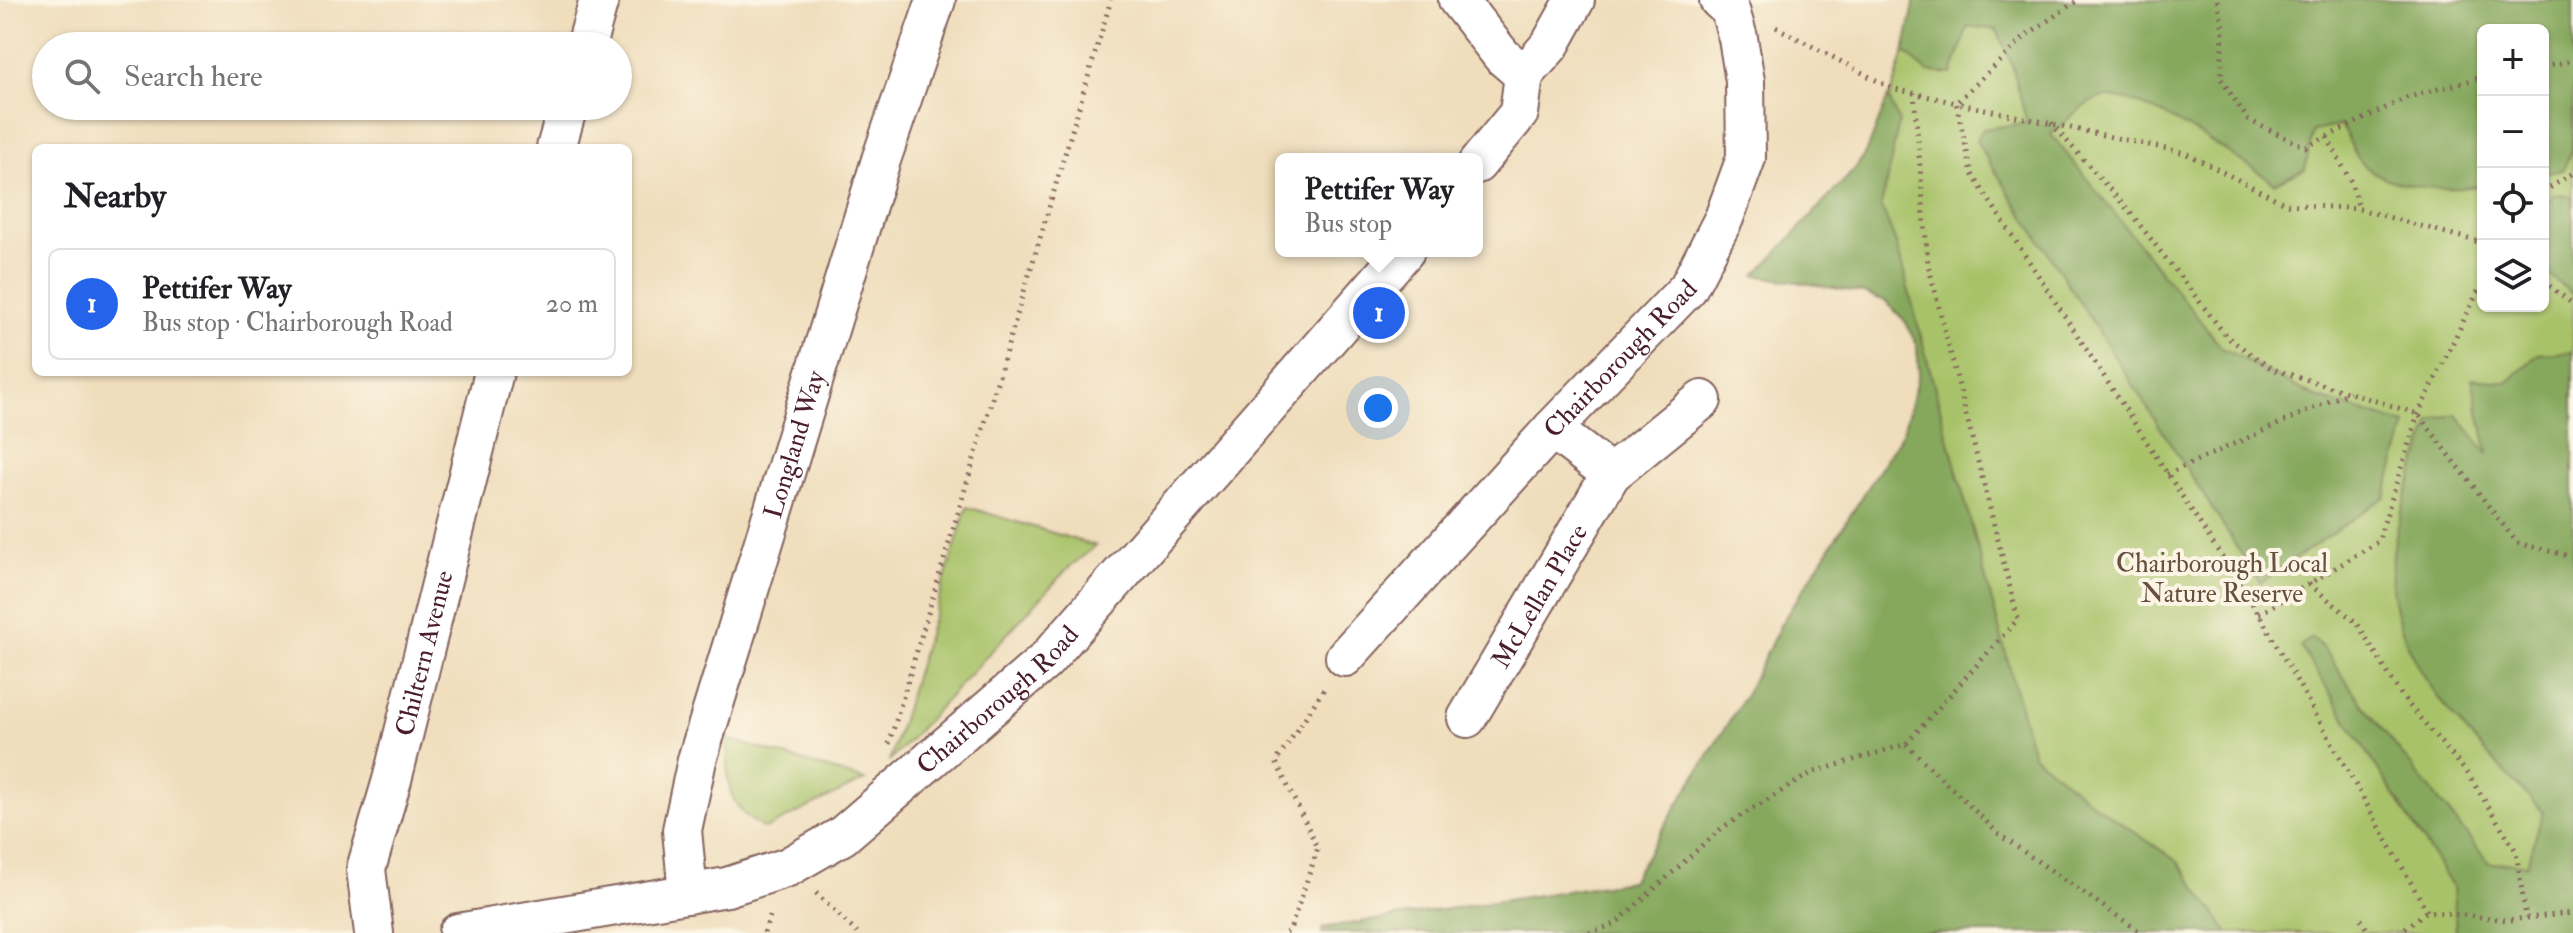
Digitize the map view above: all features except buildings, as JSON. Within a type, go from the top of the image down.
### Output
[{"type":"street","points":[[590,32],[599,0]]},
{"type":"street","name":"Longland Way","points":[[688,894],[682,830],[697,760],[876,175],[936,0]]},
{"type":"street","points":[[1458,0],[1502,56],[1524,75]]},
{"type":"street","points":[[1483,157],[1519,113],[1524,75],[1550,45],[1575,0]]},
{"type":"street","name":"Chairborough Road","points":[[1345,657],[1552,429],[1688,288],[1724,218],[1746,158],[1745,81],[1725,5]]},
{"type":"street","points":[[557,144],[564,120]]},
{"type":"street","name":"Chairborough Road","points":[[458,933],[727,887],[788,867],[842,836],[1045,661],[1400,257]]},
{"type":"street","name":"Chiltern Avenue","points":[[374,933],[366,869],[392,780],[493,376]]},
{"type":"street","name":"McLellan Place","points":[[1467,718],[1611,474],[1702,400]]},
{"type":"street","points":[[1552,429],[1611,474]]},
{"type":"path","points":[[899,787],[888,748],[1111,0]]},
{"type":"path","points":[[1956,103],[2028,34],[2078,0]]},
{"type":"path","points":[[2217,0],[2223,28],[2221,79],[2248,120],[2306,147],[2408,97],[2477,79]]},
{"type":"path","points":[[1725,5],[1763,20],[1891,88],[2185,153],[2286,204],[2359,209],[2477,241]]},
{"type":"path","points":[[2549,66],[2573,61]]},
{"type":"path","points":[[1589,933],[1615,924],[1723,827],[1811,773],[1906,744],[2018,619],[1928,264],[1914,93]]},
{"type":"path","points":[[1956,103],[1972,174],[2259,614],[2425,913]]},
{"type":"path","points":[[2050,122],[2129,211],[2227,337],[2272,369],[2418,414],[2517,543],[2573,557]]},
{"type":"path","points":[[2327,137],[2351,182],[2359,209]]},
{"type":"path","points":[[2549,188],[2573,173]]},
{"type":"path","points":[[2549,286],[2573,304]]},
{"type":"path","points":[[2259,614],[2378,542],[2418,414],[2477,293]]},
{"type":"path","points":[[2167,474],[2351,391]]},
{"type":"path","points":[[2309,584],[2357,623],[2403,698],[2468,774],[2516,851],[2526,918]]},
{"type":"path","points":[[1290,932],[1318,848],[1276,762],[1345,657]]},
{"type":"path","points":[[1906,744],[2001,836],[2142,933]]},
{"type":"path","points":[[788,867],[857,933]]},
{"type":"path","points":[[2399,933],[2425,913],[2508,920],[2573,913]]},
{"type":"path","points":[[2361,919],[2369,933]]},
{"type":"green space","name":"Chairborough Local Nature Reserve","points":[[1915,0],[2573,0],[2573,933],[1322,933],[1323,928],[1631,881],[1746,694],[1781,624],[1903,433],[1919,373],[1917,344],[1905,321],[1886,301],[1864,293],[1756,275],[1855,169],[1874,137],[1903,57]]},
{"type":"green space","points":[[1915,0],[2573,0],[2571,151],[2563,170],[2549,173],[2549,24],[2477,24],[2477,186],[2420,186],[2373,172],[2356,155],[2341,125],[2313,131],[2305,169],[2275,183],[2169,117],[2125,99],[2099,98],[2084,106],[2051,134],[2222,348],[2313,396],[2406,425],[2385,497],[2260,583],[1976,141],[1983,129],[2027,123],[2012,65],[1997,30],[1968,26],[1952,74],[1928,72],[1904,52]]},
{"type":"green space","points":[[1888,97],[1899,122],[1881,206],[1896,243],[2033,755],[2096,806],[2177,861],[2229,933],[1322,933],[1323,928],[1631,881],[1746,694],[1781,624],[1903,433],[1919,373],[1917,344],[1905,321],[1886,301],[1864,293],[1756,275],[1855,169],[1868,149]]},
{"type":"green space","points":[[2555,194],[2573,197],[2573,295],[2549,274],[2549,202]]},
{"type":"green space","points":[[2573,352],[2573,933],[2456,933],[2453,888],[2300,646],[2312,638],[2324,649],[2363,705],[2489,863],[2527,864],[2543,812],[2471,737],[2428,682],[2411,653],[2399,621],[2392,587],[2392,567],[2398,525],[2431,421],[2456,414],[2488,454],[2472,378],[2507,383],[2538,354]]},
{"type":"green space","points":[[967,507],[1096,546],[1068,568],[889,762]]},
{"type":"green space","points":[[728,739],[865,780],[765,829],[742,812],[735,802],[728,780]]},
{"type":"place","name":"Pettifer Way","points":[[1379,313]]}]
